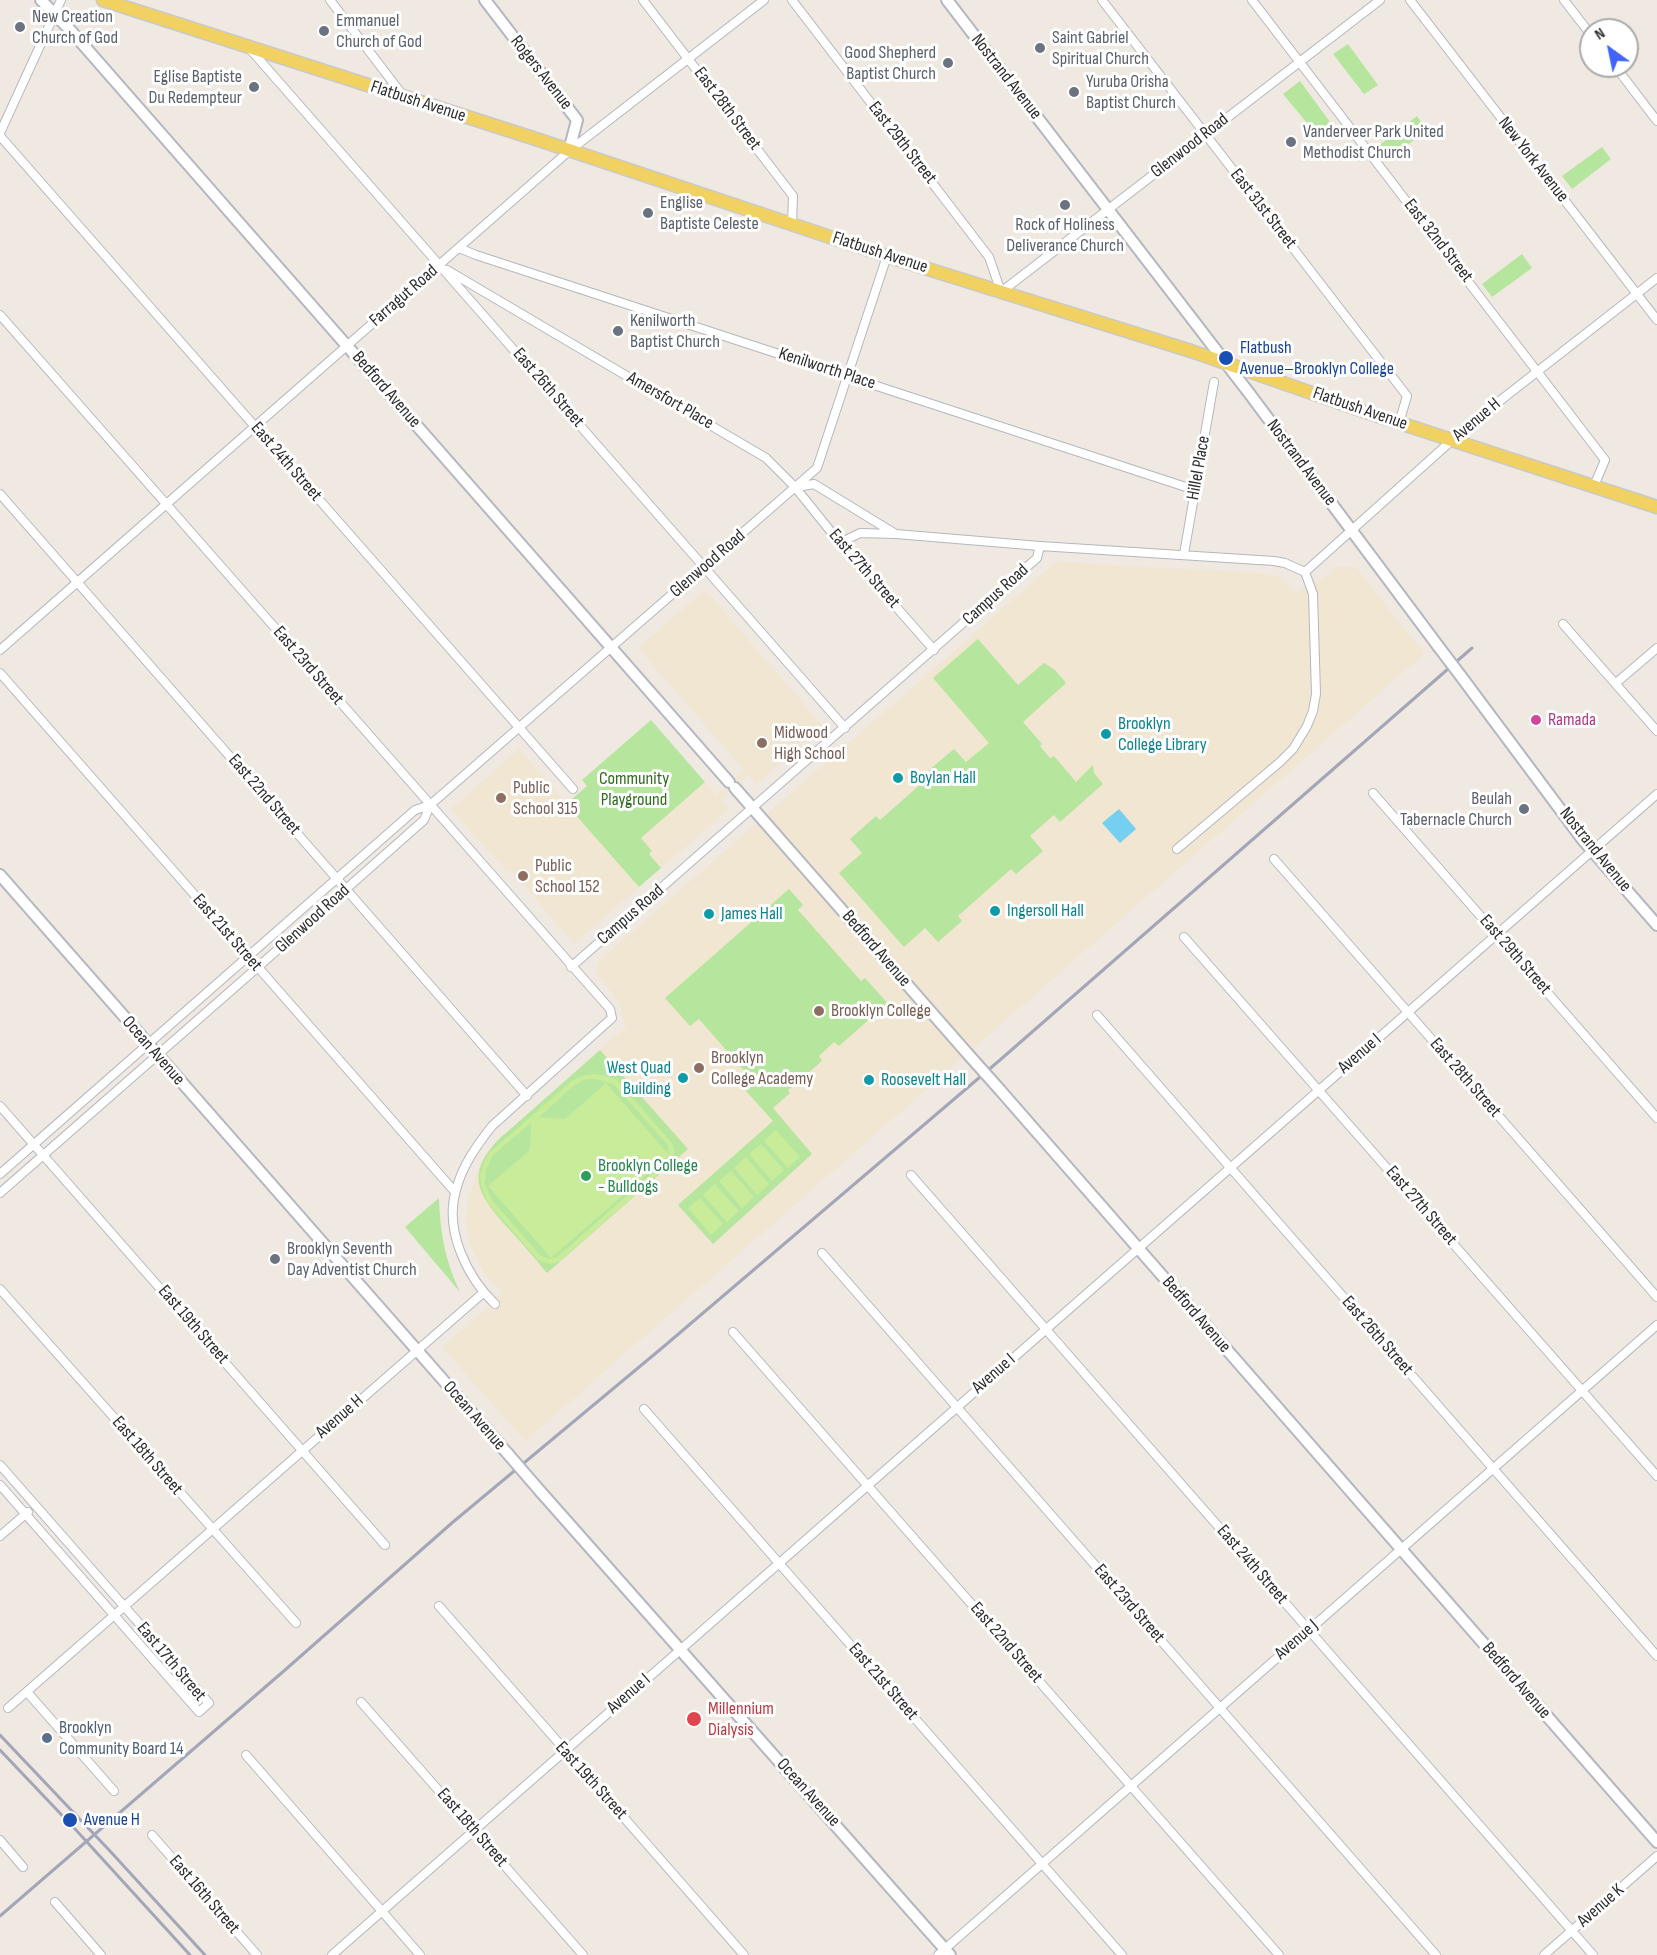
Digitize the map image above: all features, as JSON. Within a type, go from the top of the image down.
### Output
[{"type":"main road","name":"Bedford Avenue","points":[[41,0],[348,346],[1657,1842]]},
{"type":"main road","name":"Flatbush Avenue","points":[[103,0],[887,256],[1226,363],[1399,423],[1657,507]]},
{"type":"main road","name":"Rogers Avenue","points":[[484,0],[577,120],[569,151]]},
{"type":"main road","name":"Nostrand Avenue","points":[[947,0],[1226,363],[1592,850],[1657,924]]},
{"type":"main road","name":"Ocean Avenue","points":[[0,875],[944,1953]]},
{"type":"street","points":[[0,134],[61,0]]},
{"type":"street","points":[[330,0],[405,98]]},
{"type":"street","name":"East 28th Street","points":[[643,0],[793,195],[792,224]]},
{"type":"street","name":"Farragut Road","points":[[0,650],[569,151],[764,0]]},
{"type":"street","name":"East 29th Street","points":[[792,0],[989,257],[1001,292]]},
{"type":"street","name":"East 31st Street","points":[[1102,0],[1407,396],[1399,423]]},
{"type":"street","name":"East 32nd Street","points":[[1252,0],[1605,460],[1594,486]]},
{"type":"street","name":"Glenwood Road","points":[[1001,292],[1380,0]]},
{"type":"street","name":"New York Avenue","points":[[1410,0],[1657,320]]},
{"type":"street","points":[[1564,0],[1579,19]]},
{"type":"street","name":"East 26th Street","points":[[250,49],[845,728]]},
{"type":"street","points":[[1624,78],[1657,121]]},
{"type":"street","name":"East 24th Street","points":[[0,134],[573,789]]},
{"type":"street","name":"Kenilworth Place","points":[[459,248],[1195,490]]},
{"type":"street","name":"Glenwood Road","points":[[0,1174],[415,810],[430,805],[817,468],[887,256]]},
{"type":"street","name":"Amersfort Place","points":[[440,265],[766,458],[795,487]]},
{"type":"street","name":"Avenue H","points":[[1305,572],[1469,425],[1657,278]]},
{"type":"street","name":"East 23rd Street","points":[[0,315],[610,1009],[612,1018],[527,1096]]},
{"type":"street","name":"Hillel Place","points":[[1184,554],[1214,382]]},
{"type":"street","points":[[795,487],[814,484],[896,534]]},
{"type":"street","name":"East 27th Street","points":[[795,487],[840,543],[934,650]]},
{"type":"street","name":"East 22nd Street","points":[[0,494],[527,1096]]},
{"type":"street","points":[[840,543],[860,533],[1040,546]]},
{"type":"street","name":"Campus Road","points":[[571,967],[1037,558],[1040,546],[1274,561],[1305,572]]},
{"type":"street","points":[[1177,849],[1280,762],[1301,738],[1313,711],[1316,694],[1314,607],[1311,584],[1305,572]]},
{"type":"street","points":[[1563,624],[1657,731]]},
{"type":"street","points":[[1616,683],[1657,648]]},
{"type":"street","name":"East 21st Street","points":[[0,673],[455,1192]]},
{"type":"street","name":"East 29th Street","points":[[1373,793],[1657,1118]]},
{"type":"street","name":"Avenue I","points":[[332,1955],[1657,794]]},
{"type":"street","name":"Glenwood Road","points":[[0,1193],[424,820],[430,805]]},
{"type":"street","name":"East 28th Street","points":[[1274,859],[1657,1297]]},
{"type":"street","name":"East 27th Street","points":[[1184,937],[1657,1476]]},
{"type":"street","name":"East 26th Street","points":[[1097,1015],[1657,1656]]},
{"type":"street","points":[[495,1304],[472,1278],[458,1245],[454,1227],[455,1192],[462,1173],[480,1141],[492,1126],[527,1096]]},
{"type":"street","name":"East 19th Street","points":[[0,1106],[385,1545]]},
{"type":"street","name":"East 24th Street","points":[[911,1175],[1593,1955]]},
{"type":"street","name":"East 23rd Street","points":[[822,1253],[1436,1955]]},
{"type":"street","name":"East 18th Street","points":[[0,1288],[296,1623]]},
{"type":"street","name":"Avenue H","points":[[8,1708],[483,1293]]},
{"type":"street","name":"Avenue J","points":[[944,1953],[1042,1864],[1657,1325]]},
{"type":"street","name":"East 22nd Street","points":[[733,1332],[1279,1955]]},
{"type":"street","name":"East 21st Street","points":[[644,1409],[1122,1955]]},
{"type":"street","name":"East 17th Street","points":[[0,1465],[209,1703],[199,1712],[0,1485]]},
{"type":"street","points":[[0,1536],[36,1505]]},
{"type":"street","name":"East 19th Street","points":[[439,1606],[744,1955]]},
{"type":"street","points":[[27,1692],[114,1791]]},
{"type":"street","name":"East 18th Street","points":[[360,1702],[583,1955]]},
{"type":"street","points":[[246,1755],[420,1955]]},
{"type":"street","name":"East 16th Street","points":[[152,1834],[257,1955]]},
{"type":"street","points":[[0,1840],[23,1867]]},
{"type":"street","name":"Avenue K","points":[[1544,1955],[1657,1856]]},
{"type":"street","points":[[55,1902],[101,1955]]},
{"type":"shaded area","name":"Brooklyn College","points":[[1056,562],[1258,573],[1280,577],[1296,593],[1328,575],[1336,567],[1356,567],[1424,654],[525,1441],[442,1347],[488,1308],[502,1292],[483,1271],[468,1236],[466,1221],[468,1198],[480,1164],[498,1140],[626,1027],[619,1001],[596,974],[599,961]]},
{"type":"shaded area","name":"Midwood High School","points":[[705,590],[823,726],[756,784],[748,775],[721,799],[729,809],[661,868],[649,853],[652,850],[641,838],[705,782],[716,795],[744,770],[638,648]]},
{"type":"shaded area","points":[[519,749],[639,887],[574,944],[512,871],[505,869],[451,809]]},
{"type":"green space","points":[[1348,44],[1378,85],[1364,94],[1333,54]]},
{"type":"green space","points":[[1300,81],[1330,122],[1316,134],[1283,94]]},
{"type":"green space","points":[[1417,116],[1427,131],[1387,159],[1377,147]]},
{"type":"green space","points":[[1602,147],[1611,159],[1572,189],[1562,176]]},
{"type":"green space","points":[[1522,254],[1532,268],[1492,297],[1482,284]]},
{"type":"green space","points":[[978,639],[1018,685],[1044,663],[1055,670],[1066,683],[1023,722],[1042,744],[1040,746],[1050,758],[1054,756],[1076,782],[1093,765],[1094,773],[1103,784],[1060,822],[1054,815],[1030,836],[1043,851],[1016,874],[1011,869],[958,916],[962,921],[938,942],[925,928],[904,947],[839,873],[862,853],[850,839],[876,816],[880,820],[931,775],[928,771],[954,749],[966,762],[989,743],[933,678]]},
{"type":"green space","name":"Community Playground","points":[[651,720],[705,782],[641,838],[652,851],[649,854],[661,868],[639,887],[566,804],[587,786],[582,780]]},
{"type":"green space","points":[[789,889],[803,905],[798,910],[861,981],[865,978],[890,1006],[875,1019],[872,1017],[839,1046],[834,1042],[819,1056],[822,1061],[788,1090],[790,1093],[773,1108],[812,1154],[713,1244],[678,1205],[773,1121],[738,1082],[747,1074],[699,1019],[690,1026],[665,998]]},
{"type":"green space","points":[[600,1050],[688,1149],[547,1273],[489,1205],[480,1185],[481,1164],[498,1140]]},
{"type":"green space","points":[[596,1074],[616,1079],[672,1143],[674,1155],[671,1163],[560,1261],[550,1264],[538,1260],[488,1203],[480,1176],[490,1152],[573,1080],[585,1075]],"holes":[[[586,1079],[596,1079],[613,1084],[668,1145],[669,1155],[606,1083],[565,1119],[539,1117],[576,1084]],[[531,1123],[530,1150],[488,1186],[551,1258],[669,1155],[667,1160],[557,1257],[550,1259],[541,1256],[492,1200],[485,1184],[486,1170],[493,1155]]]},
{"type":"green space","points":[[776,1130],[800,1157],[788,1168],[764,1141]]},
{"type":"green space","points":[[761,1144],[784,1170],[772,1181],[749,1154]]},
{"type":"green space","points":[[746,1157],[769,1184],[757,1195],[734,1168]]},
{"type":"green space","points":[[731,1171],[754,1197],[742,1208],[719,1181]]},
{"type":"green space","points":[[715,1184],[739,1211],[727,1222],[703,1195]]},
{"type":"green space","points":[[439,1198],[444,1246],[460,1292],[405,1227]]},
{"type":"green space","points":[[700,1198],[723,1224],[711,1235],[688,1208]]},
{"type":"water","points":[[1119,809],[1136,829],[1120,843],[1102,823]]},
{"type":"railway","points":[[0,1916],[453,1522],[662,1348],[1000,1060],[1472,648]]},
{"type":"railway","points":[[0,1735],[205,1955]]},
{"type":"railway","points":[[0,1750],[190,1955]]},
{"type":"place","name":"New Creation Church of God","points":[[20,27]]},
{"type":"place","name":"Emmanuel Church of God","points":[[324,31]]},
{"type":"place","name":"Saint Gabriel Spiritual Church","points":[[1040,48]]},
{"type":"place","name":"Good Shepherd Baptist Church","points":[[948,63]]},
{"type":"place","name":"Eglise Baptiste Du Redempteur","points":[[254,87]]},
{"type":"place","name":"Yuruba Orisha Baptist Church","points":[[1074,92]]},
{"type":"place","name":"Vanderveer Park United Methodist Church","points":[[1291,142]]},
{"type":"place","name":"Rock of Holiness Deliverance Church","points":[[1065,205]]},
{"type":"place","name":"Englise Baptiste Celeste","points":[[648,213]]},
{"type":"place","name":"Kenilworth Baptist Church","points":[[618,331]]},
{"type":"place","name":"Flatbush Avenue–Brooklyn College","points":[[1226,358]]},
{"type":"place","name":"Ramada","points":[[1536,720]]},
{"type":"place","name":"Brooklyn College Library","points":[[1106,734]]},
{"type":"place","name":"Midwood High School","points":[[762,743]]},
{"type":"place","name":"Boylan Hall","points":[[898,778]]},
{"type":"place","name":"Public School 315","points":[[501,798]]},
{"type":"place","name":"Beulah Tabernacle Church","points":[[1524,809]]},
{"type":"place","name":"Public School 152","points":[[523,876]]},
{"type":"place","name":"Ingersoll Hall","points":[[995,911]]},
{"type":"place","name":"James Hall","points":[[709,914]]},
{"type":"place","name":"Brooklyn College","points":[[819,1011]]},
{"type":"place","name":"Brooklyn College Academy","points":[[699,1068]]},
{"type":"place","name":"West Quad Building","points":[[683,1078]]},
{"type":"place","name":"Roosevelt Hall","points":[[869,1080]]},
{"type":"place","name":"Brooklyn College - Bulldogs","points":[[586,1176]]},
{"type":"place","name":"Brooklyn Seventh Day Adventist Church","points":[[275,1259]]},
{"type":"place","name":"Millennium Dialysis","points":[[694,1719]]},
{"type":"place","name":"Brooklyn Community Board 14","points":[[47,1738]]},
{"type":"place","name":"Avenue H","points":[[70,1820]]}]
